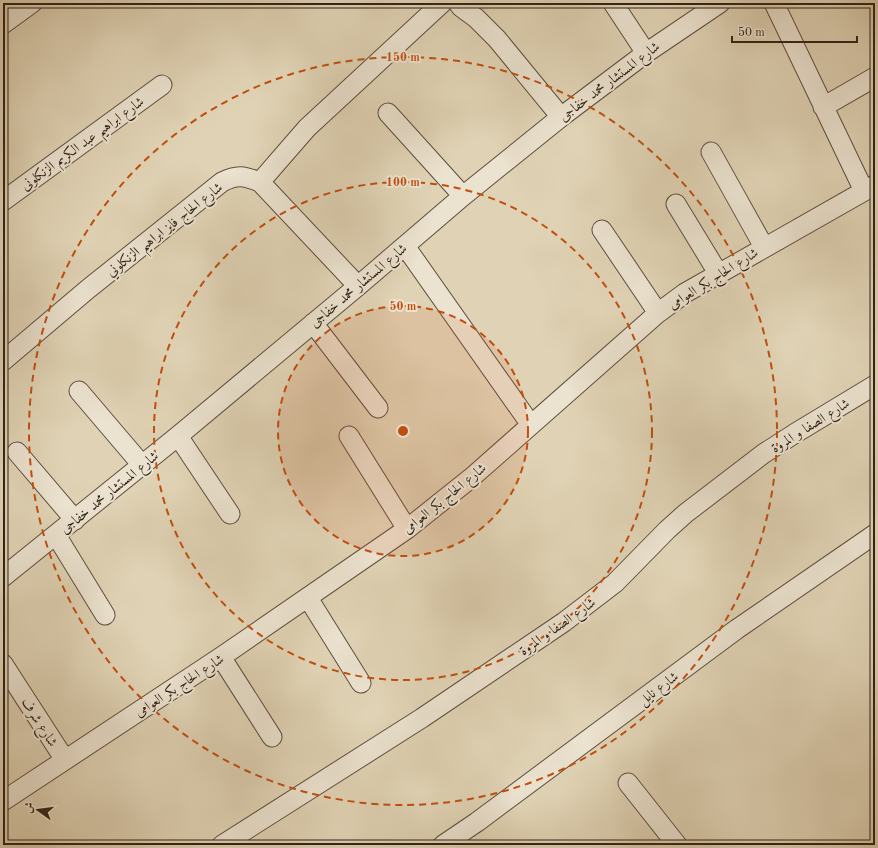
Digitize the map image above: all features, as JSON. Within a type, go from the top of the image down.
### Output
[{"type":"street","points":[[3,24],[32,3]]},
{"type":"street","points":[[260,182],[308,128],[442,3]]},
{"type":"street","points":[[458,3],[476,18],[497,40],[561,116]]},
{"type":"street","points":[[613,3],[646,53]]},
{"type":"street","name":"شارع المستشار محمد خفاجى","points":[[3,577],[178,436],[358,286],[463,196],[561,116],[646,53],[720,3]]},
{"type":"street","points":[[774,3],[822,107],[869,188]]},
{"type":"street","points":[[822,107],[875,77]]},
{"type":"street","name":"شارع ابراهيم عبد الكريم الزنكلونى","points":[[3,200],[162,85]]},
{"type":"street","points":[[388,113],[463,196]]},
{"type":"street","points":[[712,152],[764,247]]},
{"type":"street","name":"شارع الحاج فايز ابراهيم الزنكلوني","points":[[3,361],[88,289],[222,182],[232,177],[246,176],[260,182],[358,286]]},
{"type":"street","name":"شارع الحاج بكر العوامى","points":[[3,801],[221,657],[407,529],[471,478],[658,313],[685,293],[869,188]]},
{"type":"street","points":[[676,204],[718,273]]},
{"type":"street","points":[[602,230],[658,313]]},
{"type":"street","points":[[405,246],[532,425]]},
{"type":"street","points":[[313,323],[378,408]]},
{"type":"street","name":"شارع الصفا و المروة","points":[[222,845],[422,718],[564,622],[615,583],[667,530],[686,513],[763,454],[875,385]]},
{"type":"street","points":[[79,391],[142,465]]},
{"type":"street","points":[[178,436],[230,514]]},
{"type":"street","points":[[349,436],[407,529]]},
{"type":"street","points":[[18,452],[75,520]]},
{"type":"street","name":"شارع نايل","points":[[442,845],[477,822],[737,629],[875,534]]},
{"type":"street","points":[[56,535],[105,615]]},
{"type":"street","points":[[308,598],[361,683]]},
{"type":"street","points":[[221,657],[272,737]]},
{"type":"street","name":"شارع شرف","points":[[3,664],[65,760]]},
{"type":"street","points":[[628,783],[677,845]]}]
